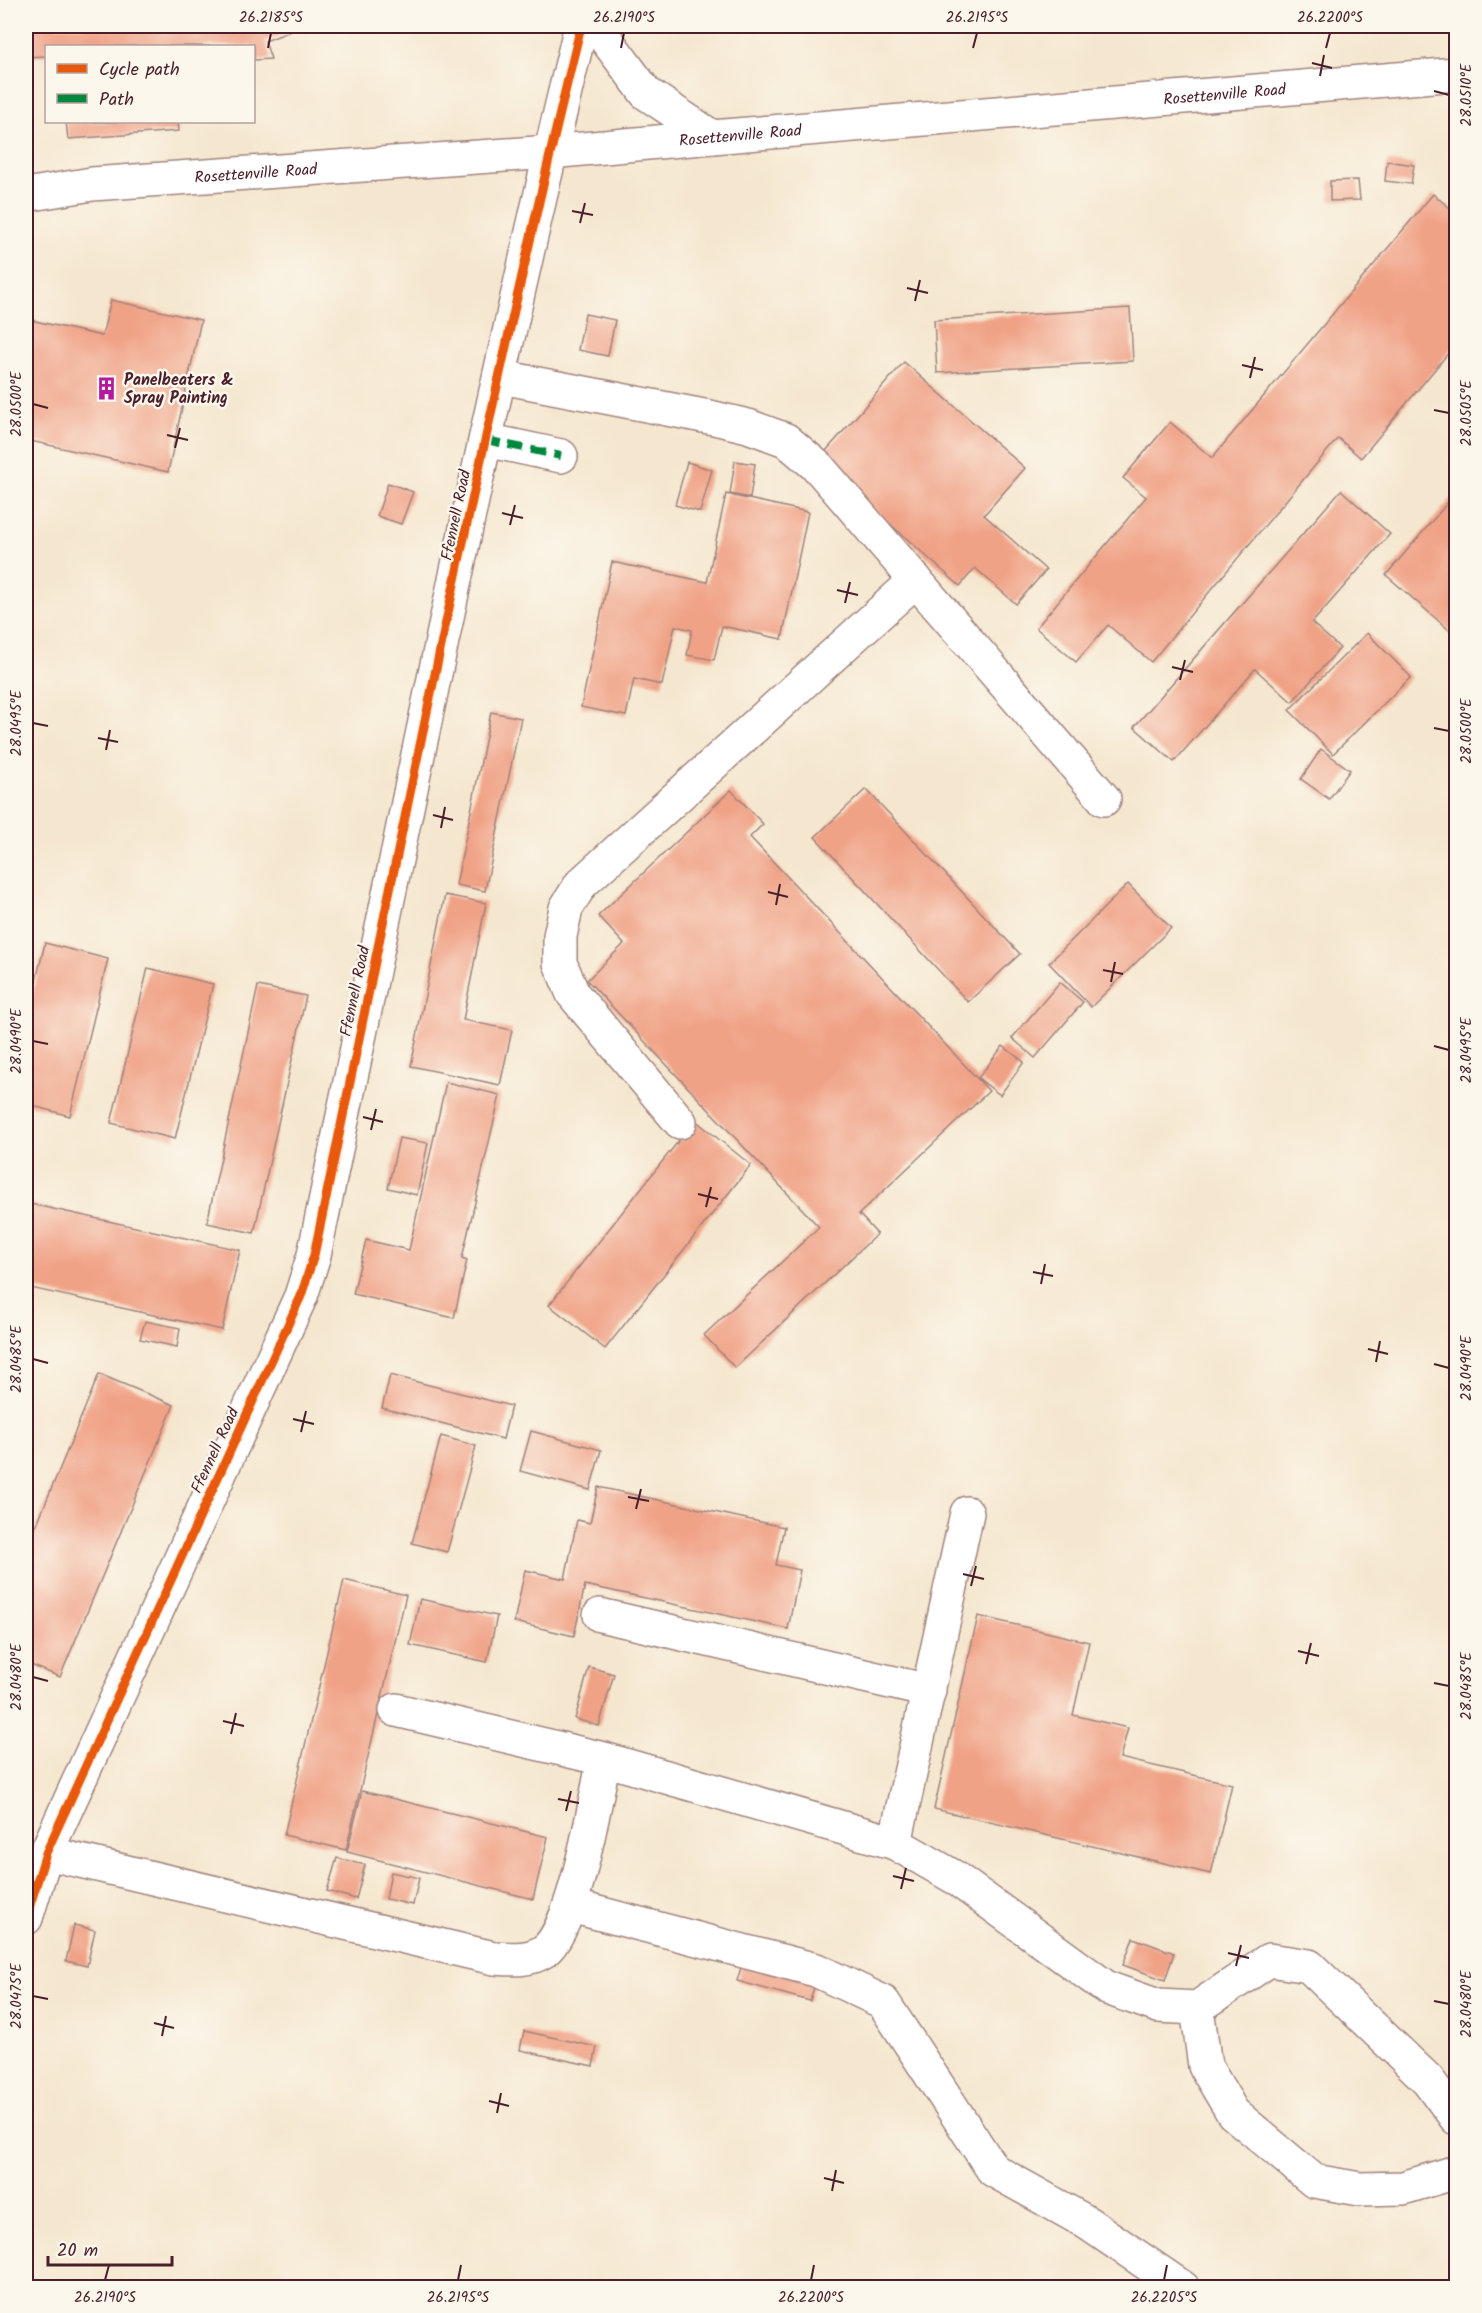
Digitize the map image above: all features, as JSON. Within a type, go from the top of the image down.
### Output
[{"type":"street","name":"Ffennell Road","points":[[26,1918],[46,1853],[301,1296],[314,1255],[486,440],[550,152],[581,26]]},
{"type":"street","points":[[600,26],[605,38],[645,93],[712,136]]},
{"type":"street","name":"Rosettenville Road","points":[[26,195],[92,184],[550,152],[712,136],[1456,74]]},
{"type":"street","points":[[501,377],[714,418],[748,426],[786,440],[819,468],[1104,799]]},
{"type":"street","points":[[486,440],[561,456]]},
{"type":"street","points":[[680,1122],[573,994],[560,963],[560,936],[566,908],[581,884],[916,580]]},
{"type":"street","points":[[895,1843],[967,1513]]},
{"type":"street","points":[[600,1616],[929,1691]]},
{"type":"street","points":[[396,1710],[604,1759],[895,1843],[954,1877],[1107,1988],[1158,2006],[1197,2008],[1269,1960],[1309,1966],[1428,2080],[1456,2118]]},
{"type":"street","points":[[46,1853],[494,1958],[523,1959],[544,1951],[560,1933],[571,1906],[604,1759]]},
{"type":"street","points":[[571,1906],[816,1970],[884,2002],[993,2170],[1086,2222],[1184,2288]]},
{"type":"street","points":[[1197,2008],[1205,2066],[1233,2113],[1314,2181],[1360,2189],[1403,2188],[1456,2172]]},
{"type":"building","points":[[26,26],[329,26],[296,29],[265,41],[271,59],[255,60],[255,45],[45,45],[45,56],[26,57]]},
{"type":"building","points":[[66,123],[178,123],[179,131],[68,139]]},
{"type":"building","points":[[1387,161],[1414,165],[1411,184],[1385,181]]},
{"type":"building","points":[[1358,180],[1360,200],[1330,201],[1330,181]]},
{"type":"building","points":[[1433,194],[1456,213],[1456,344],[1361,458],[1338,438],[1151,662],[1108,625],[1076,662],[1036,628],[1146,497],[1123,478],[1170,422],[1212,458]]},
{"type":"building","name":"Panelbeaters & Spray Painting","points":[[111,300],[201,320],[168,472],[26,440],[26,319],[102,336]]},
{"type":"building","points":[[1130,308],[1133,361],[937,373],[934,320]]},
{"type":"building","points":[[585,314],[615,320],[608,356],[578,350]]},
{"type":"building","points":[[904,362],[1025,468],[984,515],[1046,570],[1016,604],[975,568],[960,586],[818,460]]},
{"type":"building","points":[[735,461],[755,464],[750,498],[730,494]]},
{"type":"building","points":[[687,462],[712,470],[700,512],[675,505]]},
{"type":"building","points":[[388,483],[413,492],[401,524],[377,516]]},
{"type":"building","points":[[1341,490],[1390,534],[1312,623],[1340,648],[1292,702],[1255,669],[1174,762],[1134,727]]},
{"type":"building","points":[[1456,493],[1456,636],[1386,575]]},
{"type":"building","points":[[726,494],[808,512],[782,639],[722,626],[714,660],[687,655],[692,630],[675,626],[662,685],[634,679],[626,716],[581,707],[612,562],[707,582]]},
{"type":"building","points":[[1367,633],[1411,677],[1333,754],[1289,710]]},
{"type":"building","points":[[491,712],[521,718],[485,891],[456,885]]},
{"type":"building","points":[[1321,749],[1350,770],[1329,799],[1301,779]]},
{"type":"building","points":[[866,789],[1020,954],[968,1002],[815,837]]},
{"type":"building","points":[[731,790],[763,824],[750,837],[989,1091],[859,1214],[877,1234],[735,1368],[704,1335],[819,1227],[587,980],[624,944],[598,916]]},
{"type":"building","points":[[1128,884],[1171,928],[1091,1007],[1049,963]]},
{"type":"building","points":[[445,895],[486,903],[463,1020],[512,1030],[500,1085],[411,1066]]},
{"type":"building","points":[[45,943],[108,959],[70,1116],[26,1104],[26,1022]]},
{"type":"building","points":[[148,968],[213,984],[175,1139],[111,1123]]},
{"type":"building","points":[[1060,982],[1083,1002],[1035,1058],[1012,1038]]},
{"type":"building","points":[[258,986],[306,996],[254,1233],[207,1223]]},
{"type":"building","points":[[1003,1046],[1024,1062],[1000,1095],[978,1078]]},
{"type":"building","points":[[446,1082],[500,1095],[462,1258],[467,1260],[454,1318],[353,1294],[366,1240],[409,1250]]},
{"type":"building","points":[[695,1120],[751,1165],[605,1349],[549,1305]]},
{"type":"building","points":[[399,1138],[428,1143],[417,1195],[388,1188]]},
{"type":"building","points":[[26,1203],[240,1250],[222,1330],[26,1287]]},
{"type":"building","points":[[145,1321],[180,1328],[177,1347],[140,1339]]},
{"type":"building","points":[[99,1374],[174,1405],[60,1677],[26,1663],[26,1550]]},
{"type":"building","points":[[390,1375],[511,1406],[503,1439],[382,1408]]},
{"type":"building","points":[[531,1431],[601,1450],[590,1490],[520,1471]]},
{"type":"building","points":[[441,1436],[476,1446],[447,1552],[412,1543]]},
{"type":"building","points":[[598,1487],[784,1527],[776,1565],[800,1570],[788,1629],[585,1585],[574,1636],[514,1622],[525,1570],[565,1579],[577,1520],[590,1523]]},
{"type":"building","points":[[344,1580],[406,1595],[346,1850],[284,1835]]},
{"type":"building","points":[[420,1599],[497,1616],[487,1662],[410,1645]]},
{"type":"building","points":[[978,1616],[1089,1642],[1073,1715],[1128,1728],[1120,1758],[1232,1784],[1211,1874],[934,1809]]},
{"type":"building","points":[[589,1667],[614,1674],[599,1726],[575,1719]]},
{"type":"building","points":[[362,1791],[548,1837],[533,1899],[347,1852]]},
{"type":"building","points":[[337,1858],[365,1865],[356,1899],[327,1891]]},
{"type":"building","points":[[391,1872],[419,1878],[413,1905],[386,1899]]},
{"type":"building","points":[[74,1925],[95,1930],[87,1966],[66,1961]]},
{"type":"building","points":[[1133,1938],[1174,1953],[1165,1980],[1123,1965]]},
{"type":"building","points":[[745,1954],[818,1974],[810,2001],[737,1981]]},
{"type":"building","points":[[524,2031],[597,2047],[593,2066],[520,2050]]},
{"type":"marked path","points":[[486,440],[561,456]]},
{"type":"cycle path","points":[[26,1918],[46,1853],[301,1296],[314,1255],[475,486],[581,26]]},
{"type":"place","name":"Panelbeaters & Spray Painting","points":[[106,388]]}]
